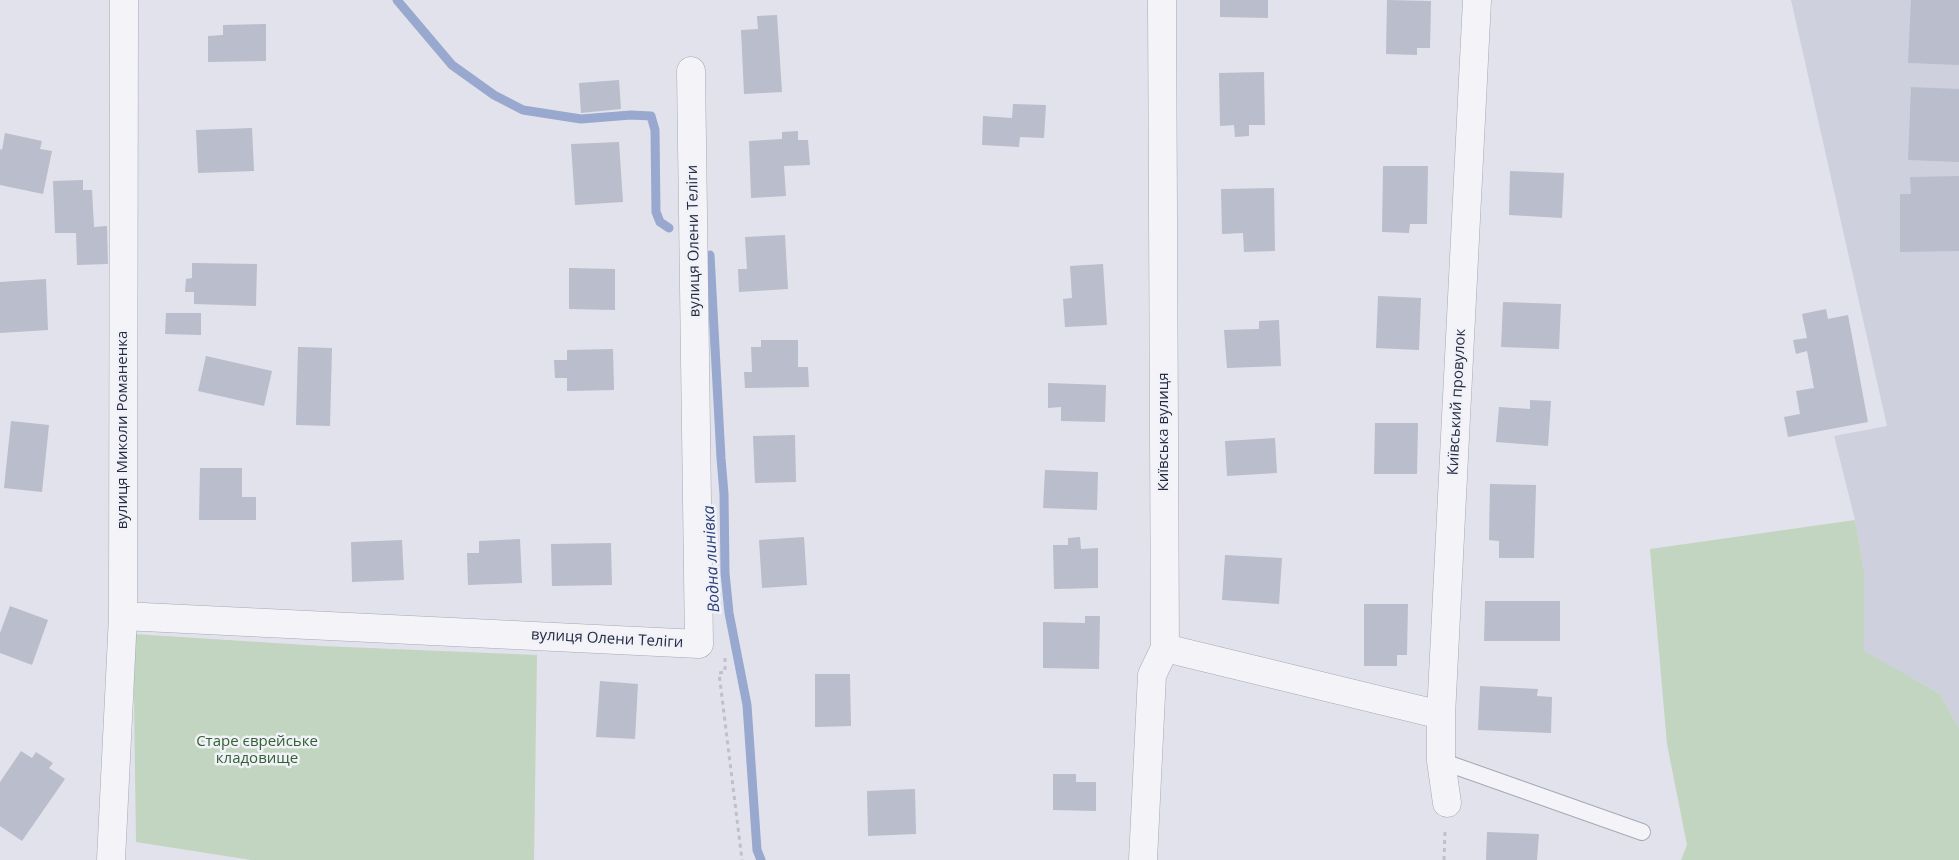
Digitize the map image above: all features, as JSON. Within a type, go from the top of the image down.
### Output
[{"type":"street","name":"вулиця Миколи Романенка","points":[[111,860],[123,616],[124,0]]},
{"type":"street","name":"Київська вулиця","points":[[1143,860],[1152,675],[1165,648],[1162,0]]},
{"type":"street","name":"Київський провулок","points":[[1447,803],[1441,761],[1441,715],[1478,0]]},
{"type":"street","name":"вулиця Олени Теліги","points":[[123,616],[699,644],[691,71]]},
{"type":"street","points":[[1165,648],[1441,715]]},
{"type":"lane","points":[[1441,761],[1642,832]]},
{"type":"path","points":[[699,644],[724,648],[725,672],[719,674],[742,860]]},
{"type":"shaded area","points":[[1791,0],[1959,0],[1959,728],[1940,694],[1864,652],[1864,570],[1855,520],[1834,436],[1887,426]]},
{"type":"green space","points":[[1855,520],[1864,570],[1864,651],[1940,694],[1959,728],[1959,860],[1681,860],[1687,845],[1667,744],[1650,549]]},
{"type":"green space","name":"Старе єврейське кладовище","points":[[133,634],[322,646],[537,655],[534,860],[251,860],[136,842]]},
{"type":"building","points":[[1220,0],[1268,0],[1268,18],[1220,17]]},
{"type":"building","points":[[1387,0],[1431,1],[1430,48],[1417,48],[1417,55],[1386,54]]},
{"type":"building","points":[[1911,0],[1959,0],[1959,65],[1908,63]]},
{"type":"building","points":[[777,15],[782,92],[744,94],[741,30],[758,29],[757,16]]},
{"type":"building","points":[[266,24],[266,61],[208,62],[208,36],[223,35],[223,25]]},
{"type":"building","points":[[1264,72],[1265,125],[1249,125],[1249,136],[1235,137],[1234,125],[1220,126],[1219,73]]},
{"type":"building","points":[[619,80],[621,109],[581,113],[579,83]]},
{"type":"building","points":[[1911,87],[1959,89],[1959,162],[1908,160]]},
{"type":"building","points":[[1013,104],[1046,105],[1044,138],[1020,137],[1019,147],[982,145],[983,116],[1012,118]]},
{"type":"building","points":[[252,128],[254,171],[198,173],[196,130]]},
{"type":"building","points":[[798,131],[798,140],[808,140],[810,165],[784,166],[786,196],[751,198],[749,141],[782,139],[782,132]]},
{"type":"building","points":[[5,133],[42,141],[40,149],[52,151],[43,194],[0,185],[0,149],[2,150]]},
{"type":"building","points":[[619,142],[623,202],[575,205],[571,144]]},
{"type":"building","points":[[1383,166],[1428,166],[1427,224],[1410,224],[1409,233],[1382,232]]},
{"type":"building","points":[[1510,171],[1564,173],[1562,218],[1509,215]]},
{"type":"building","points":[[1959,176],[1959,251],[1900,252],[1900,194],[1911,194],[1910,177]]},
{"type":"building","points":[[83,180],[83,190],[92,190],[94,227],[107,226],[108,264],[77,265],[76,233],[55,233],[53,181]]},
{"type":"building","points":[[1274,188],[1275,251],[1244,252],[1243,233],[1222,234],[1221,189]]},
{"type":"building","points":[[785,235],[788,289],[739,292],[738,269],[747,269],[745,237]]},
{"type":"building","points":[[192,263],[257,264],[256,306],[194,304],[194,292],[185,292],[186,279],[192,278]]},
{"type":"building","points":[[1103,264],[1107,325],[1065,327],[1063,299],[1072,298],[1070,266]]},
{"type":"building","points":[[569,268],[615,269],[615,310],[569,309]]},
{"type":"building","points":[[46,279],[48,330],[0,333],[0,282]]},
{"type":"building","points":[[1378,296],[1421,298],[1419,350],[1376,348]]},
{"type":"building","points":[[1503,302],[1561,304],[1559,349],[1501,347]]},
{"type":"building","points":[[1826,309],[1828,319],[1848,315],[1868,422],[1788,437],[1784,417],[1800,414],[1796,391],[1814,388],[1807,351],[1796,354],[1793,340],[1807,338],[1802,314]]},
{"type":"building","points":[[166,313],[201,313],[201,335],[165,334]]},
{"type":"building","points":[[1279,320],[1281,366],[1227,368],[1224,330],[1259,329],[1259,321]]},
{"type":"building","points":[[761,340],[798,340],[798,367],[808,367],[809,387],[745,388],[744,372],[752,372],[751,347],[761,347]]},
{"type":"building","points":[[298,347],[332,348],[330,426],[296,425]]},
{"type":"building","points":[[613,349],[614,390],[567,391],[567,378],[555,378],[554,360],[567,360],[567,350]]},
{"type":"building","points":[[206,356],[272,371],[264,406],[198,391]]},
{"type":"building","points":[[1048,383],[1106,385],[1105,422],[1061,421],[1061,407],[1048,408]]},
{"type":"building","points":[[1530,400],[1551,401],[1548,446],[1496,442],[1499,407],[1530,409]]},
{"type":"building","points":[[11,421],[49,425],[42,492],[4,488]]},
{"type":"building","points":[[1375,423],[1418,423],[1417,474],[1374,474]]},
{"type":"building","points":[[795,435],[796,482],[755,483],[753,436]]},
{"type":"building","points":[[1275,438],[1277,473],[1227,476],[1225,441]]},
{"type":"building","points":[[200,468],[242,468],[242,497],[256,497],[256,520],[199,520]]},
{"type":"building","points":[[1045,470],[1098,472],[1097,510],[1043,508]]},
{"type":"building","points":[[1490,484],[1536,485],[1534,558],[1499,558],[1499,541],[1489,540]]},
{"type":"building","points":[[804,537],[807,585],[762,588],[759,540]]},
{"type":"building","points":[[1080,537],[1081,549],[1098,548],[1098,588],[1054,589],[1053,545],[1068,545],[1068,538]]},
{"type":"building","points":[[520,539],[522,583],[468,585],[467,553],[479,553],[479,541]]},
{"type":"building","points":[[402,540],[404,580],[352,582],[351,542]]},
{"type":"building","points":[[611,543],[612,585],[552,586],[551,544]]},
{"type":"building","points":[[1225,555],[1282,558],[1279,604],[1222,600]]},
{"type":"building","points":[[1485,601],[1560,601],[1560,641],[1484,641]]},
{"type":"building","points":[[1364,604],[1408,604],[1407,655],[1397,655],[1397,666],[1364,666]]},
{"type":"building","points":[[10,606],[48,620],[32,665],[0,653],[0,633]]},
{"type":"building","points":[[1085,616],[1100,616],[1099,669],[1043,668],[1043,622],[1085,623]]},
{"type":"building","points":[[815,674],[850,674],[851,726],[815,727]]},
{"type":"building","points":[[600,681],[638,684],[635,739],[596,737]]},
{"type":"building","points":[[1480,686],[1538,689],[1537,696],[1552,697],[1551,733],[1478,730]]},
{"type":"building","points":[[21,751],[32,758],[36,752],[53,763],[49,768],[65,779],[22,841],[0,826],[0,782]]},
{"type":"building","points":[[1053,774],[1076,774],[1076,782],[1096,782],[1096,811],[1053,810]]},
{"type":"building","points":[[915,789],[916,834],[868,836],[867,791]]},
{"type":"building","points":[[1487,832],[1539,834],[1537,860],[1486,860]]},
{"type":"waterway","name":"Водна линівка","points":[[397,0],[452,65],[494,95],[523,110],[581,119],[631,115],[651,116],[655,130],[656,212],[660,222],[669,228]]},
{"type":"waterway","name":"Водна линівка","points":[[710,255],[724,494],[725,573],[729,613],[747,705],[757,850],[761,860]]}]
